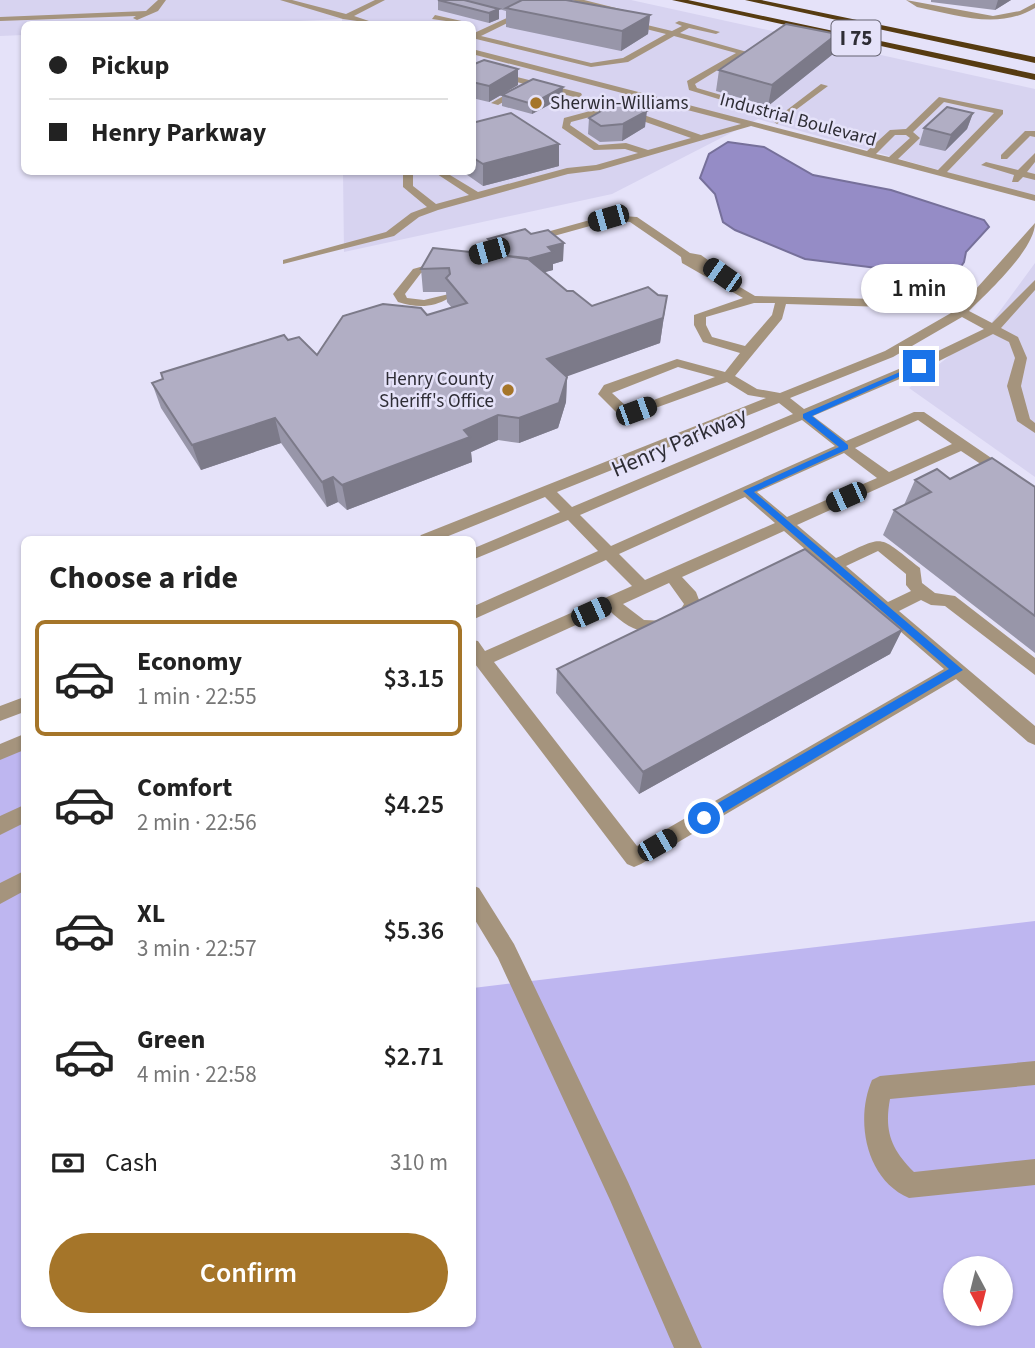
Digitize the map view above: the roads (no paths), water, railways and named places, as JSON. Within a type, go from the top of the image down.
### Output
[{"type":"highway","name":"I 75","points":[[676,0],[1035,77]]},
{"type":"highway","points":[[720,0],[1035,66]]},
{"type":"highway","name":"I 75","points":[[749,0],[1035,60]]},
{"type":"street","points":[[135,21],[162,0]]},
{"type":"street","points":[[284,0],[363,21]]},
{"type":"street","points":[[346,17],[381,0]]},
{"type":"street","points":[[476,32],[548,1],[543,0]]},
{"type":"street","points":[[575,0],[638,14]]},
{"type":"street","points":[[910,0],[917,5],[991,18],[1016,17],[1035,5]]},
{"type":"street","points":[[324,11],[334,5]]},
{"type":"street","points":[[563,7],[661,29],[672,35],[743,52],[690,83],[693,90],[785,116]]},
{"type":"street","points":[[0,19],[148,13]]},
{"type":"street","points":[[106,21],[109,15]]},
{"type":"street","points":[[501,15],[513,18]]},
{"type":"street","points":[[435,17],[451,21]]},
{"type":"street","points":[[664,20],[716,32]]},
{"type":"street","points":[[0,27],[21,26]]},
{"type":"street","points":[[567,76],[591,65],[625,60],[689,26]]},
{"type":"street","points":[[476,34],[530,51],[591,65]]},
{"type":"street","points":[[530,51],[490,71],[578,95]]},
{"type":"street","name":"Industrial Boulevard","points":[[476,52],[766,130],[1035,198]]},
{"type":"street","points":[[495,103],[554,73]]},
{"type":"street","points":[[766,130],[824,86]]},
{"type":"street","points":[[908,132],[942,99],[1000,112],[939,174]]},
{"type":"street","points":[[712,115],[729,102]]},
{"type":"street","points":[[649,154],[626,146],[597,148],[565,126],[567,121],[605,110],[621,110],[702,139]]},
{"type":"street","points":[[287,262],[390,234],[415,215],[435,208],[576,170],[597,168],[747,125]]},
{"type":"street","points":[[868,156],[893,132],[908,132],[915,138],[890,161]]},
{"type":"street","points":[[1004,157],[1028,132],[1035,134]]},
{"type":"street","points":[[883,142],[905,147]]},
{"type":"street","points":[[1007,191],[1035,156]]},
{"type":"street","points":[[565,163],[576,170]]},
{"type":"street","points":[[986,165],[1035,177]]},
{"type":"street","points":[[408,175],[408,187],[435,208]]},
{"type":"street","points":[[444,175],[477,196]]},
{"type":"street","points":[[445,296],[432,304],[414,304],[402,300],[398,294],[417,271],[608,218],[621,217],[633,219],[687,256],[697,257],[722,275],[723,280],[753,299]]},
{"type":"street","name":"Henry Parkway","points":[[433,536],[889,354],[962,312],[1001,271],[1035,226]]},
{"type":"street","points":[[458,273],[465,258]]},
{"type":"street","name":"Henry Parkway","points":[[476,553],[919,366],[993,329],[1035,283]]},
{"type":"street","points":[[748,351],[707,339],[700,325],[700,315],[753,299],[920,304],[962,312],[1014,340],[1021,358],[1014,386],[1024,421],[1035,429]]},
{"type":"street","points":[[781,300],[778,316],[728,377],[636,411],[622,410],[605,394],[609,388],[677,363],[728,377],[753,392],[780,397],[887,478]]},
{"type":"street","points":[[476,612],[919,415],[1035,495]]},
{"type":"street","points":[[957,670],[634,858],[477,653],[673,577],[962,445]]},
{"type":"street","points":[[547,490],[643,588]]},
{"type":"street","points":[[747,491],[1035,737]]},
{"type":"street","points":[[833,566],[880,544],[914,572],[914,585],[931,599],[950,600],[1035,668]]},
{"type":"street","points":[[673,577],[690,596],[693,605],[685,615]]},
{"type":"street","points":[[886,610],[923,592]]},
{"type":"street","points":[[612,602],[634,623],[650,629],[662,625]]},
{"type":"street","points":[[0,714],[21,705]]},
{"type":"street","points":[[0,752],[21,743]]},
{"type":"street","points":[[0,825],[21,815]]},
{"type":"street","points":[[0,894],[21,882]]},
{"type":"street","points":[[476,902],[506,951],[619,1191],[688,1348]]},
{"type":"street","points":[[1034,1075],[880,1088],[874,1120],[885,1161],[909,1185],[1035,1172]]},
{"type":"place","name":"Sherwin-Williams","points":[[536,103]]},
{"type":"place","name":"Henry County Sheriff's Office","points":[[508,390]]}]
